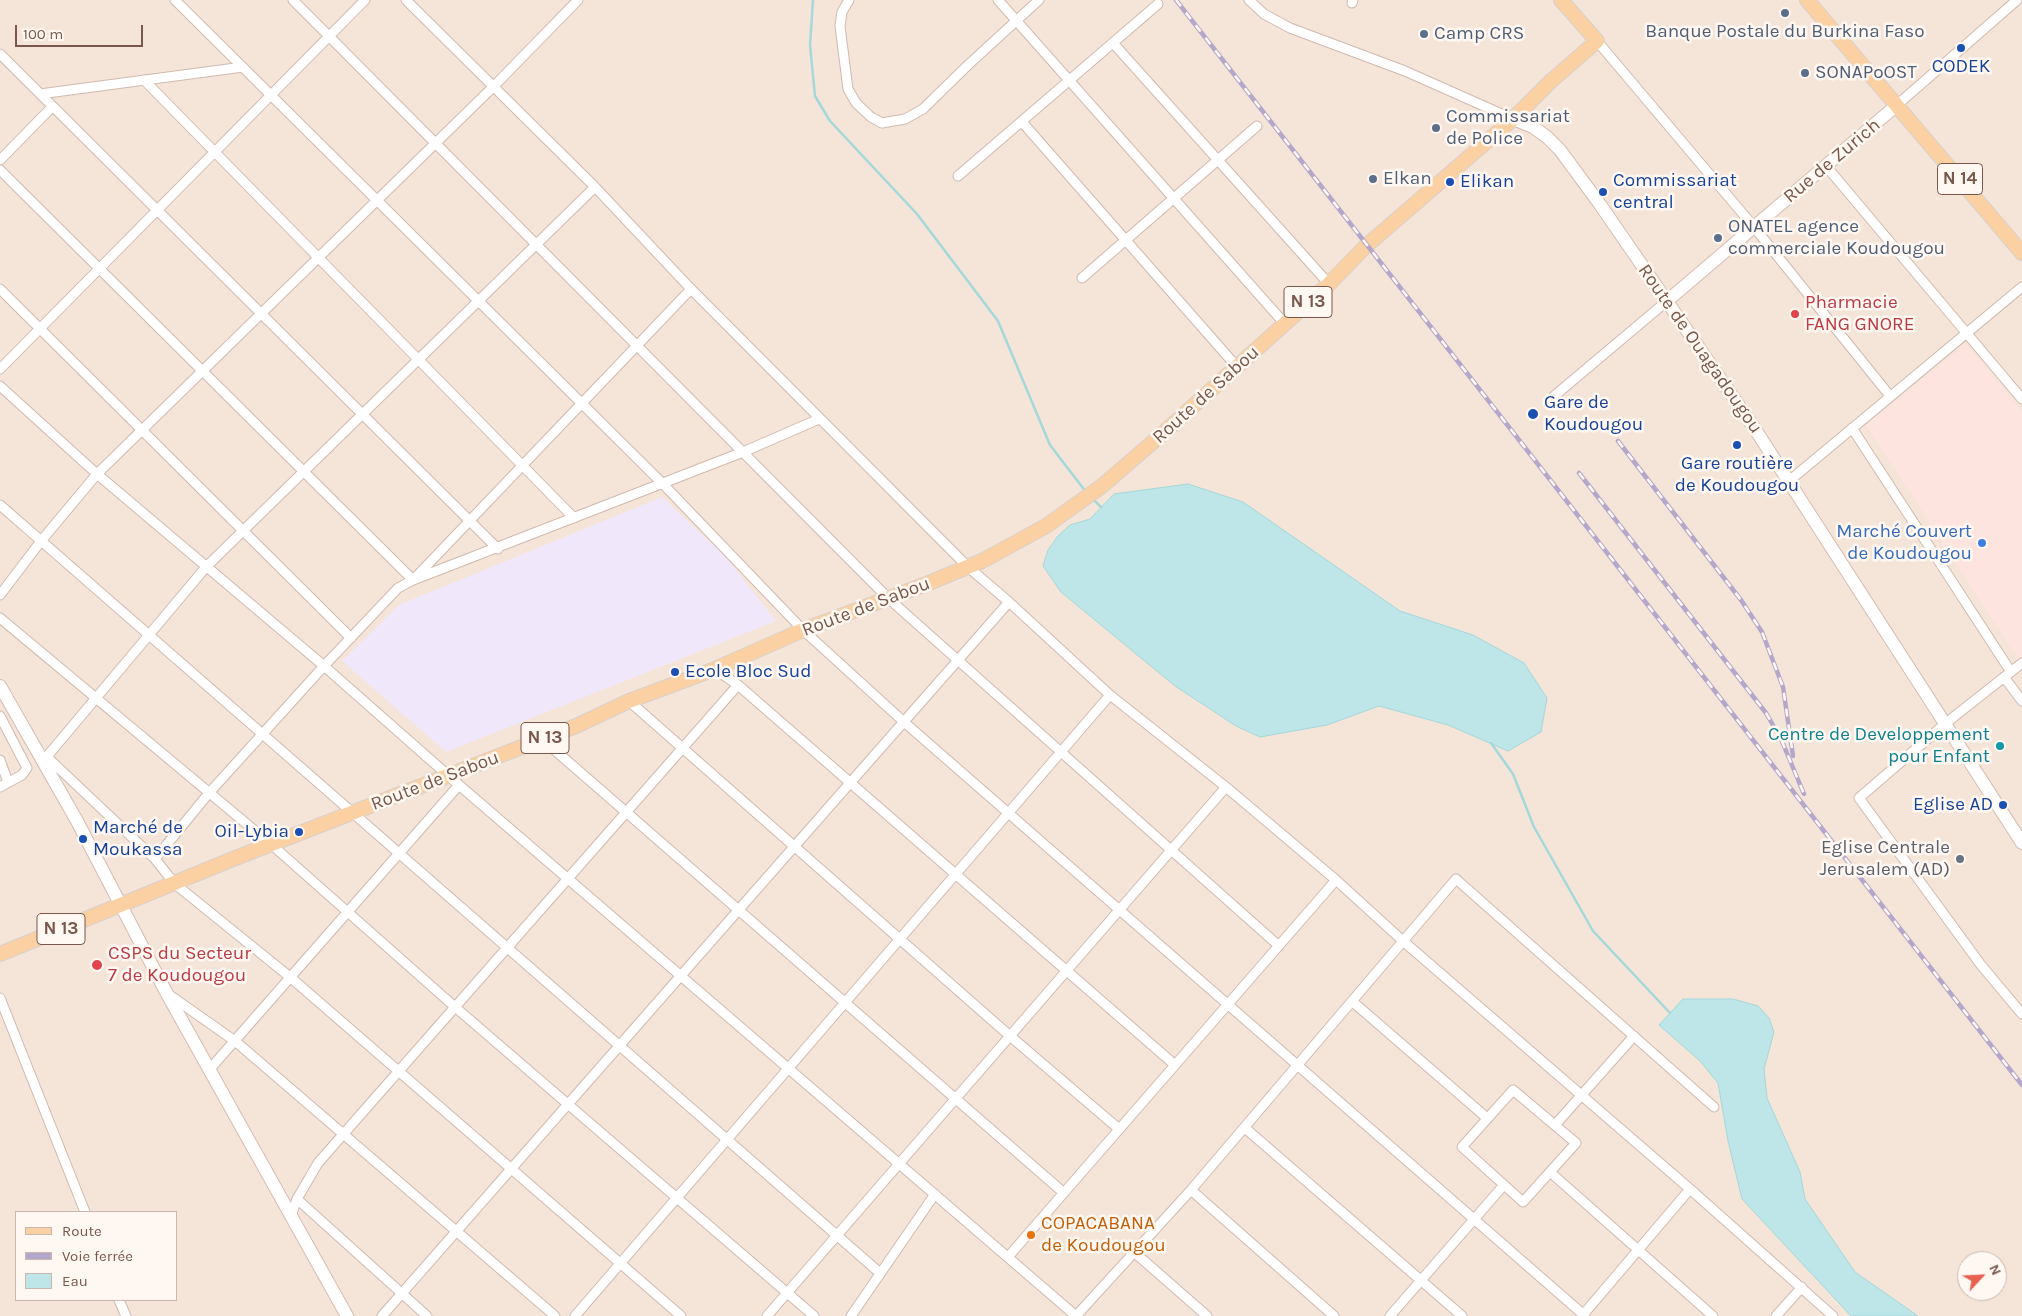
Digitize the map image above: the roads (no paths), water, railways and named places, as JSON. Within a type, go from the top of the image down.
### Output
[{"type":"main road","points":[[1561,0],[1597,41]]},
{"type":"main road","name":"N 14","points":[[1808,0],[2022,254]]},
{"type":"main road","name":"Route de Sabou","points":[[0,954],[121,904],[354,813],[454,780],[630,701],[715,669],[803,630],[968,567],[1022,540],[1102,486],[1329,284],[1366,246],[1513,119],[1550,82],[1597,41]]},
{"type":"street","points":[[176,0],[662,483],[803,630],[904,722],[1584,1315],[1690,1189]]},
{"type":"street","points":[[293,0],[888,598],[1279,946]]},
{"type":"street","points":[[0,368],[365,0]]},
{"type":"street","points":[[406,0],[595,187],[691,289],[968,567],[1110,695],[1226,786],[1336,880],[1403,941],[1802,1287],[1832,1316]]},
{"type":"street","points":[[0,595],[41,540],[96,474],[494,86],[578,0]]},
{"type":"street","points":[[848,0],[842,12],[840,26],[848,89],[856,103],[871,117],[882,123],[905,119],[923,109],[968,64],[1039,0]]},
{"type":"street","points":[[998,0],[1285,324]]},
{"type":"street","name":"Route de Ouagadougou","points":[[1249,0],[1264,14],[1290,28],[1405,71],[1533,128],[1560,150],[1667,301],[1789,481],[2020,837]]},
{"type":"street","name":"Rue de Zurich","points":[[1553,397],[1826,166],[2017,0]]},
{"type":"street","points":[[958,176],[1158,4]]},
{"type":"street","points":[[1597,41],[1754,227],[1890,396]]},
{"type":"street","points":[[1113,43],[1329,284]]},
{"type":"street","points":[[0,54],[498,549]]},
{"type":"street","points":[[40,94],[243,67]]},
{"type":"street","points":[[144,80],[574,518]]},
{"type":"street","points":[[0,160],[52,107]]},
{"type":"street","points":[[1022,122],[1237,367]]},
{"type":"street","points":[[1082,278],[1258,126]]},
{"type":"street","points":[[1826,166],[1968,332],[2022,399]]},
{"type":"street","points":[[0,170],[413,580]]},
{"type":"street","points":[[45,760],[206,567],[595,187]]},
{"type":"street","points":[[1789,481],[2022,287]]},
{"type":"street","points":[[0,289],[351,638]]},
{"type":"street","points":[[413,580],[691,289]]},
{"type":"street","points":[[0,386],[96,474],[324,666],[568,879],[1076,1316],[1191,1190],[1456,880],[1714,1107]]},
{"type":"street","points":[[154,859],[209,792],[398,588],[413,580],[498,549],[743,452],[819,419]]},
{"type":"street","points":[[1852,428],[2008,674],[2022,701]]},
{"type":"street","points":[[0,505],[620,1044],[880,1273]]},
{"type":"street","points":[[382,1316],[1009,602]]},
{"type":"street","points":[[0,618],[272,845],[456,1007],[814,1316]]},
{"type":"street","points":[[2022,663],[1946,723],[1859,798],[1981,965],[2022,1014]]},
{"type":"street","points":[[715,669],[738,685],[1175,1065]]},
{"type":"street","points":[[291,1216],[296,1199],[318,1163],[738,685]]},
{"type":"street","points":[[0,686],[45,760],[166,992],[347,1316]]},
{"type":"street","points":[[575,1316],[1110,695]]},
{"type":"street","points":[[630,701],[682,749],[1119,1129]]},
{"type":"street","points":[[0,734],[2,721]]},
{"type":"street","points":[[0,760],[4,784],[22,775],[27,768],[2,721]]},
{"type":"street","points":[[542,740],[1064,1193]]},
{"type":"street","points":[[45,760],[154,859],[175,884],[290,978],[681,1316]]},
{"type":"street","points":[[209,1070],[399,853],[454,780]]},
{"type":"street","points":[[767,1316],[1226,786]]},
{"type":"street","points":[[1008,1257],[1336,880]]},
{"type":"street","points":[[166,992],[235,1041],[554,1316]]},
{"type":"street","points":[[0,998],[85,1211]]},
{"type":"street","points":[[1353,1002],[1488,1118]]},
{"type":"street","points":[[1555,1125],[1634,1036]]},
{"type":"street","points":[[1513,1090],[1576,1143],[1523,1202],[1503,1186],[1462,1147],[1488,1118],[1513,1090]]},
{"type":"street","points":[[1245,1128],[1462,1316]]},
{"type":"street","points":[[1550,1172],[1713,1316]]},
{"type":"street","points":[[1390,1316],[1503,1186]]},
{"type":"street","points":[[1191,1190],[1334,1316]]},
{"type":"street","points":[[851,1316],[935,1194]]},
{"type":"street","points":[[296,1199],[401,1295],[427,1316]]},
{"type":"street","points":[[1134,1252],[1207,1316]]},
{"type":"street","points":[[1776,1316],[1802,1287]]},
{"type":"street","points":[[119,1301],[126,1316]]},
{"type":"water","points":[[1188,484],[1243,502],[1400,611],[1473,635],[1524,663],[1547,698],[1541,732],[1508,751],[1448,725],[1379,706],[1327,725],[1260,737],[1236,726],[1175,686],[1061,592],[1043,566],[1048,550],[1058,536],[1070,525],[1090,519],[1114,494]]},
{"type":"water","points":[[1683,999],[1733,999],[1758,1006],[1769,1018],[1774,1032],[1764,1069],[1767,1098],[1800,1172],[1805,1199],[1855,1272],[1918,1316],[1851,1316],[1742,1199],[1728,1141],[1718,1083],[1700,1061],[1659,1025]]},
{"type":"waterway","points":[[813,0],[810,45],[815,96],[830,121],[917,214],[998,321],[1050,445],[1086,492]]},
{"type":"waterway","points":[[1092,498],[1101,507]]},
{"type":"waterway","points":[[1491,743],[1513,774],[1534,827],[1593,931],[1670,1013]]},
{"type":"railway","points":[[1176,0],[2022,1085]]},
{"type":"railway","points":[[1618,441],[1741,600],[1762,632],[1783,687],[1793,756]]},
{"type":"railway","points":[[1579,473],[1766,713],[1781,739],[1804,794]]},
{"type":"place","name":"Banque Postale du Burkina Faso","points":[[1785,13]]},
{"type":"place","name":"Camp CRS","points":[[1424,34]]},
{"type":"place","name":"CODEK","points":[[1961,48]]},
{"type":"place","name":"SONAPoOST","points":[[1805,73]]},
{"type":"place","name":"Commissariat de Police","points":[[1436,128]]},
{"type":"place","name":"Elkan","points":[[1373,179]]},
{"type":"place","name":"Elikan","points":[[1450,182]]},
{"type":"place","name":"Commissariat central","points":[[1603,192]]},
{"type":"place","name":"ONATEL agence commerciale Koudougou","points":[[1718,238]]},
{"type":"place","name":"Pharmacie FANG GNORE","points":[[1795,314]]},
{"type":"place","name":"Gare de Koudougou","points":[[1533,414]]},
{"type":"place","name":"Gare routière de Koudougou","points":[[1737,445]]},
{"type":"place","name":"Marché Couvert de Koudougou","points":[[1982,543]]},
{"type":"place","name":"Ecole Bloc Sud","points":[[675,672]]},
{"type":"place","name":"Centre de Developpement pour Enfant","points":[[2000,746]]},
{"type":"place","name":"Eglise AD","points":[[2003,805]]},
{"type":"place","name":"Oil-Lybia","points":[[299,832]]},
{"type":"place","name":"Marché de Moukassa","points":[[83,839]]},
{"type":"place","name":"Eglise Centrale Jerusalem (AD)","points":[[1960,859]]},
{"type":"place","name":"CSPS du Secteur 7 de Koudougou","points":[[97,965]]},
{"type":"place","name":"COPACABANA de Koudougou","points":[[1031,1235]]}]
